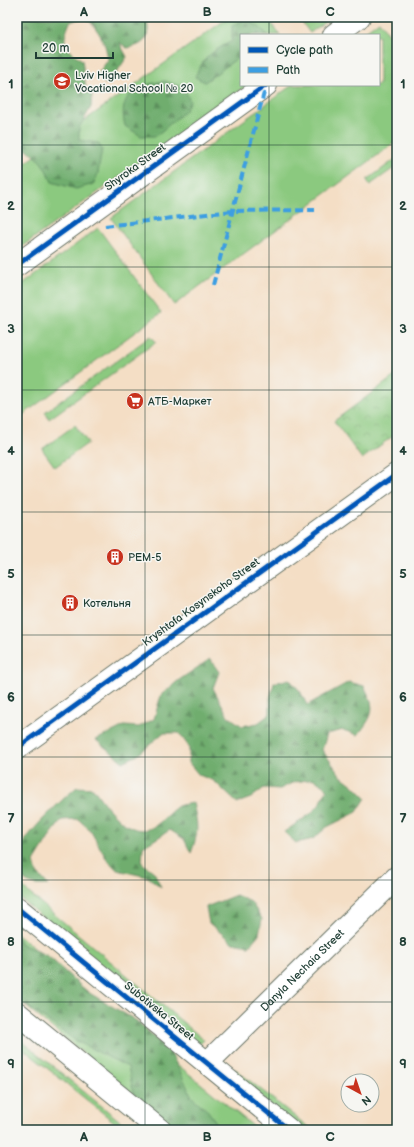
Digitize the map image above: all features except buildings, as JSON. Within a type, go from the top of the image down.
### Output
[{"type":"street","points":[[335,34],[359,17]]},
{"type":"street","name":"Shyroka Street","points":[[17,265],[265,86]]},
{"type":"street","name":"Kryshtofa Kosynskoho Street","points":[[17,748],[397,474]]},
{"type":"street","name":"Danyla Nechaia Street","points":[[207,1063],[397,877]]},
{"type":"street","name":"Subotivska Street","points":[[17,908],[289,1130]]},
{"type":"street","points":[[17,1013],[160,1130]]},
{"type":"green space","points":[[17,17],[85,17],[70,22],[65,35],[65,40],[67,48],[82,60],[86,89],[92,95],[91,107],[79,128],[79,140],[98,143],[102,149],[98,173],[94,184],[76,189],[52,182],[39,160],[30,152],[17,146]]},
{"type":"green space","points":[[86,17],[146,17],[148,29],[146,38],[139,45],[134,47],[127,48],[119,42],[127,57],[114,76],[105,84],[99,72],[108,60],[107,53],[98,31]]},
{"type":"green space","points":[[229,17],[267,17],[279,34],[240,34],[240,86],[247,86],[17,250],[17,169]]},
{"type":"green space","points":[[298,17],[332,17],[310,33]]},
{"type":"green space","points":[[245,19],[259,27],[267,34],[240,34],[240,58],[236,59],[205,82],[195,77],[202,64],[210,55],[232,41],[232,26]]},
{"type":"green space","points":[[379,21],[397,46],[397,141],[174,305],[111,218],[291,86],[380,86],[380,34],[361,34]]},
{"type":"green space","points":[[165,81],[184,88],[190,101],[185,111],[156,136],[141,136],[125,126],[123,115],[124,106],[132,93],[146,85]]},
{"type":"green space","points":[[397,158],[397,166],[370,185],[367,180]]},
{"type":"green space","points":[[98,228],[161,313],[17,419],[17,288]]},
{"type":"green space","points":[[151,336],[156,342],[49,419],[45,412]]},
{"type":"green space","points":[[396,375],[397,433],[362,459],[334,421]]},
{"type":"green space","points":[[75,425],[88,443],[55,467],[42,449]]},
{"type":"green space","points":[[210,659],[219,672],[213,688],[228,716],[242,726],[258,723],[270,714],[270,698],[274,683],[289,679],[300,691],[307,705],[349,682],[364,686],[371,701],[372,707],[372,712],[367,722],[358,735],[343,730],[327,734],[322,750],[341,776],[366,798],[357,812],[327,827],[313,839],[296,843],[284,832],[309,815],[320,804],[327,789],[314,779],[295,782],[280,789],[264,788],[251,798],[237,803],[214,781],[199,775],[189,763],[189,747],[179,733],[163,733],[138,755],[123,762],[96,740],[124,726],[139,727],[154,719],[161,695],[179,680]]},
{"type":"green space","points":[[77,787],[93,788],[111,812],[119,819],[136,829],[146,830],[155,826],[178,806],[193,803],[197,828],[191,853],[184,839],[170,830],[143,847],[142,863],[154,872],[161,887],[148,877],[117,870],[106,858],[90,830],[78,819],[62,820],[34,862],[37,873],[48,885],[36,885],[27,882],[20,875],[16,866],[16,856],[18,851],[37,826]]},
{"type":"green space","points":[[17,883],[204,1040],[197,1047],[17,896]]},
{"type":"green space","points":[[236,895],[251,902],[262,919],[259,934],[249,946],[233,943],[209,923],[206,907]]},
{"type":"green space","points":[[17,934],[258,1130],[177,1130],[17,999]]},
{"type":"green space","points":[[17,937],[21,944],[48,956],[86,991],[137,1021],[170,1051],[192,1097],[208,1111],[220,1130],[174,1130],[157,1113],[135,1100],[128,1067],[76,1041],[17,999]]},
{"type":"green space","points":[[17,1037],[131,1130],[124,1130],[17,1044]]},
{"type":"green space","points":[[235,1069],[312,1130],[300,1130],[231,1074]]},
{"type":"marked path","points":[[213,285],[266,86]]},
{"type":"marked path","points":[[105,226],[232,211],[315,210]]},
{"type":"cycle path","points":[[17,265],[265,86]]},
{"type":"cycle path","points":[[17,748],[397,474]]},
{"type":"cycle path","points":[[17,908],[289,1130]]},
{"type":"place","name":"Lviv Higher Vocational School № 20","points":[[62,81]]},
{"type":"place","name":"АТБ-Маркет","points":[[135,401]]},
{"type":"place","name":"РЕМ-5","points":[[115,557]]},
{"type":"place","name":"Котельня","points":[[70,603]]}]
